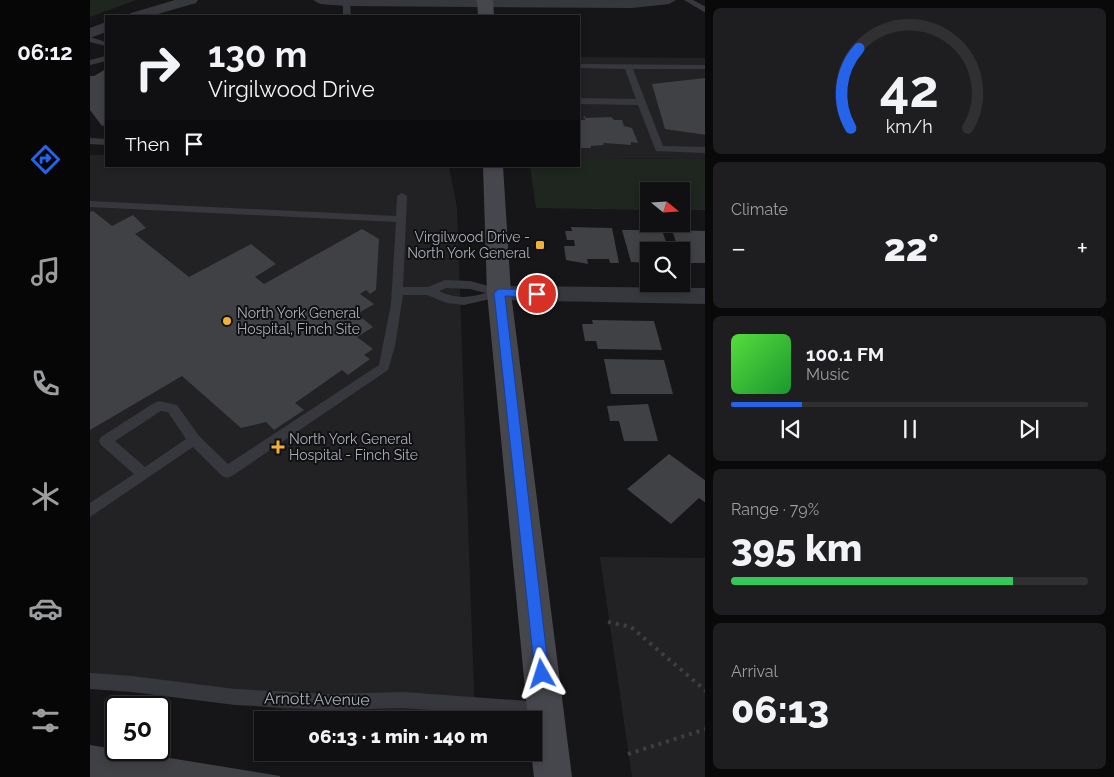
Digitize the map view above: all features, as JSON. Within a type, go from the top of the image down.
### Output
[{"type":"main road","points":[[493,167],[499,293],[553,777]]},
{"type":"street","points":[[139,15],[187,0]]},
{"type":"street","points":[[320,0],[346,9],[668,0]]},
{"type":"street","points":[[90,33],[105,27]]},
{"type":"street","points":[[499,293],[705,296]]},
{"type":"lane","points":[[688,0],[705,11]]},
{"type":"lane","points":[[90,38],[105,44]]},
{"type":"lane","points":[[90,62],[105,58]]},
{"type":"lane","points":[[580,66],[705,67]]},
{"type":"lane","points":[[628,66],[659,149],[705,150]]},
{"type":"lane","points":[[580,101],[640,102]]},
{"type":"lane","points":[[90,141],[105,142]]},
{"type":"lane","points":[[144,474],[106,441],[159,406],[172,408],[194,440],[227,472],[384,367],[392,343],[398,291],[402,196]]},
{"type":"lane","points":[[90,204],[401,219]]},
{"type":"lane","points":[[398,291],[429,291],[445,284],[470,285],[499,293]]},
{"type":"lane","points":[[429,291],[444,299],[473,302],[499,293]]},
{"type":"lane","points":[[90,511],[194,440]]},
{"type":"lane","name":"Arnott Avenue","points":[[90,682],[132,684],[235,697],[329,702],[403,700],[545,710]]},
{"type":"path","points":[[608,622],[631,627],[705,691]]},
{"type":"path","points":[[628,754],[705,729]]},
{"type":"shaded area","points":[[90,0],[136,0],[90,17]]},
{"type":"shaded area","points":[[580,57],[705,58],[705,159],[580,158]]},
{"type":"shaded area","name":"North York General Hospital - Finch Site","points":[[90,155],[105,155],[105,167],[449,167],[457,208],[475,711],[294,711],[90,685]]},
{"type":"shaded area","points":[[580,158],[705,159],[705,210],[690,210],[690,182],[640,182],[640,210],[536,208],[530,167],[580,167]]},
{"type":"shaded area","points":[[600,557],[705,558],[705,777],[632,777]]},
{"type":"building","points":[[105,70],[105,125],[102,126],[90,110],[90,76],[94,76]]},
{"type":"building","points":[[705,78],[705,135],[665,129],[652,84]]},
{"type":"building","points":[[611,117],[614,120],[622,120],[624,126],[632,128],[638,143],[631,142],[631,145],[604,143],[603,145],[591,146],[591,148],[580,148],[580,120],[585,120],[585,118]]},
{"type":"building","name":"North York General Hospital, Finch Site","points":[[93,211],[112,226],[133,215],[146,228],[135,234],[189,277],[251,244],[276,264],[255,277],[264,284],[362,229],[379,239],[376,290],[370,294],[366,290],[360,294],[374,304],[357,314],[373,327],[357,337],[373,349],[364,355],[370,359],[348,375],[342,370],[295,403],[304,410],[274,430],[266,422],[241,428],[182,376],[90,430],[90,212]]},
{"type":"building","points":[[571,227],[612,228],[619,263],[610,263],[609,259],[587,259],[588,264],[566,260],[564,246],[575,246],[574,240],[567,240],[565,231],[572,231]]},
{"type":"building","points":[[622,230],[663,232],[666,242],[640,242],[640,262],[631,262]]},
{"type":"building","points":[[705,231],[705,263],[690,263],[690,242],[676,242],[673,232]]},
{"type":"building","points":[[592,320],[654,321],[662,350],[598,349],[596,341],[585,341],[582,324],[593,324]]},
{"type":"building","points":[[604,359],[664,360],[673,394],[611,394]]},
{"type":"building","points":[[648,404],[658,441],[624,441],[619,421],[610,421],[607,406]]},
{"type":"building","points":[[669,454],[705,480],[705,502],[699,498],[671,524],[627,489]]},
{"type":"building","points":[[90,745],[105,747],[105,761],[170,761],[170,758],[280,776],[280,777],[90,777]]},
{"type":"place","name":"Virgilwood Drive - North York General","points":[[540,245]]},
{"type":"place","name":"North York General Hospital, Finch Site","points":[[227,321]]},
{"type":"place","name":"North York General Hospital - Finch Site","points":[[278,447]]},
{"type":"route","points":[[537,294],[499,293],[542,674]]}]
